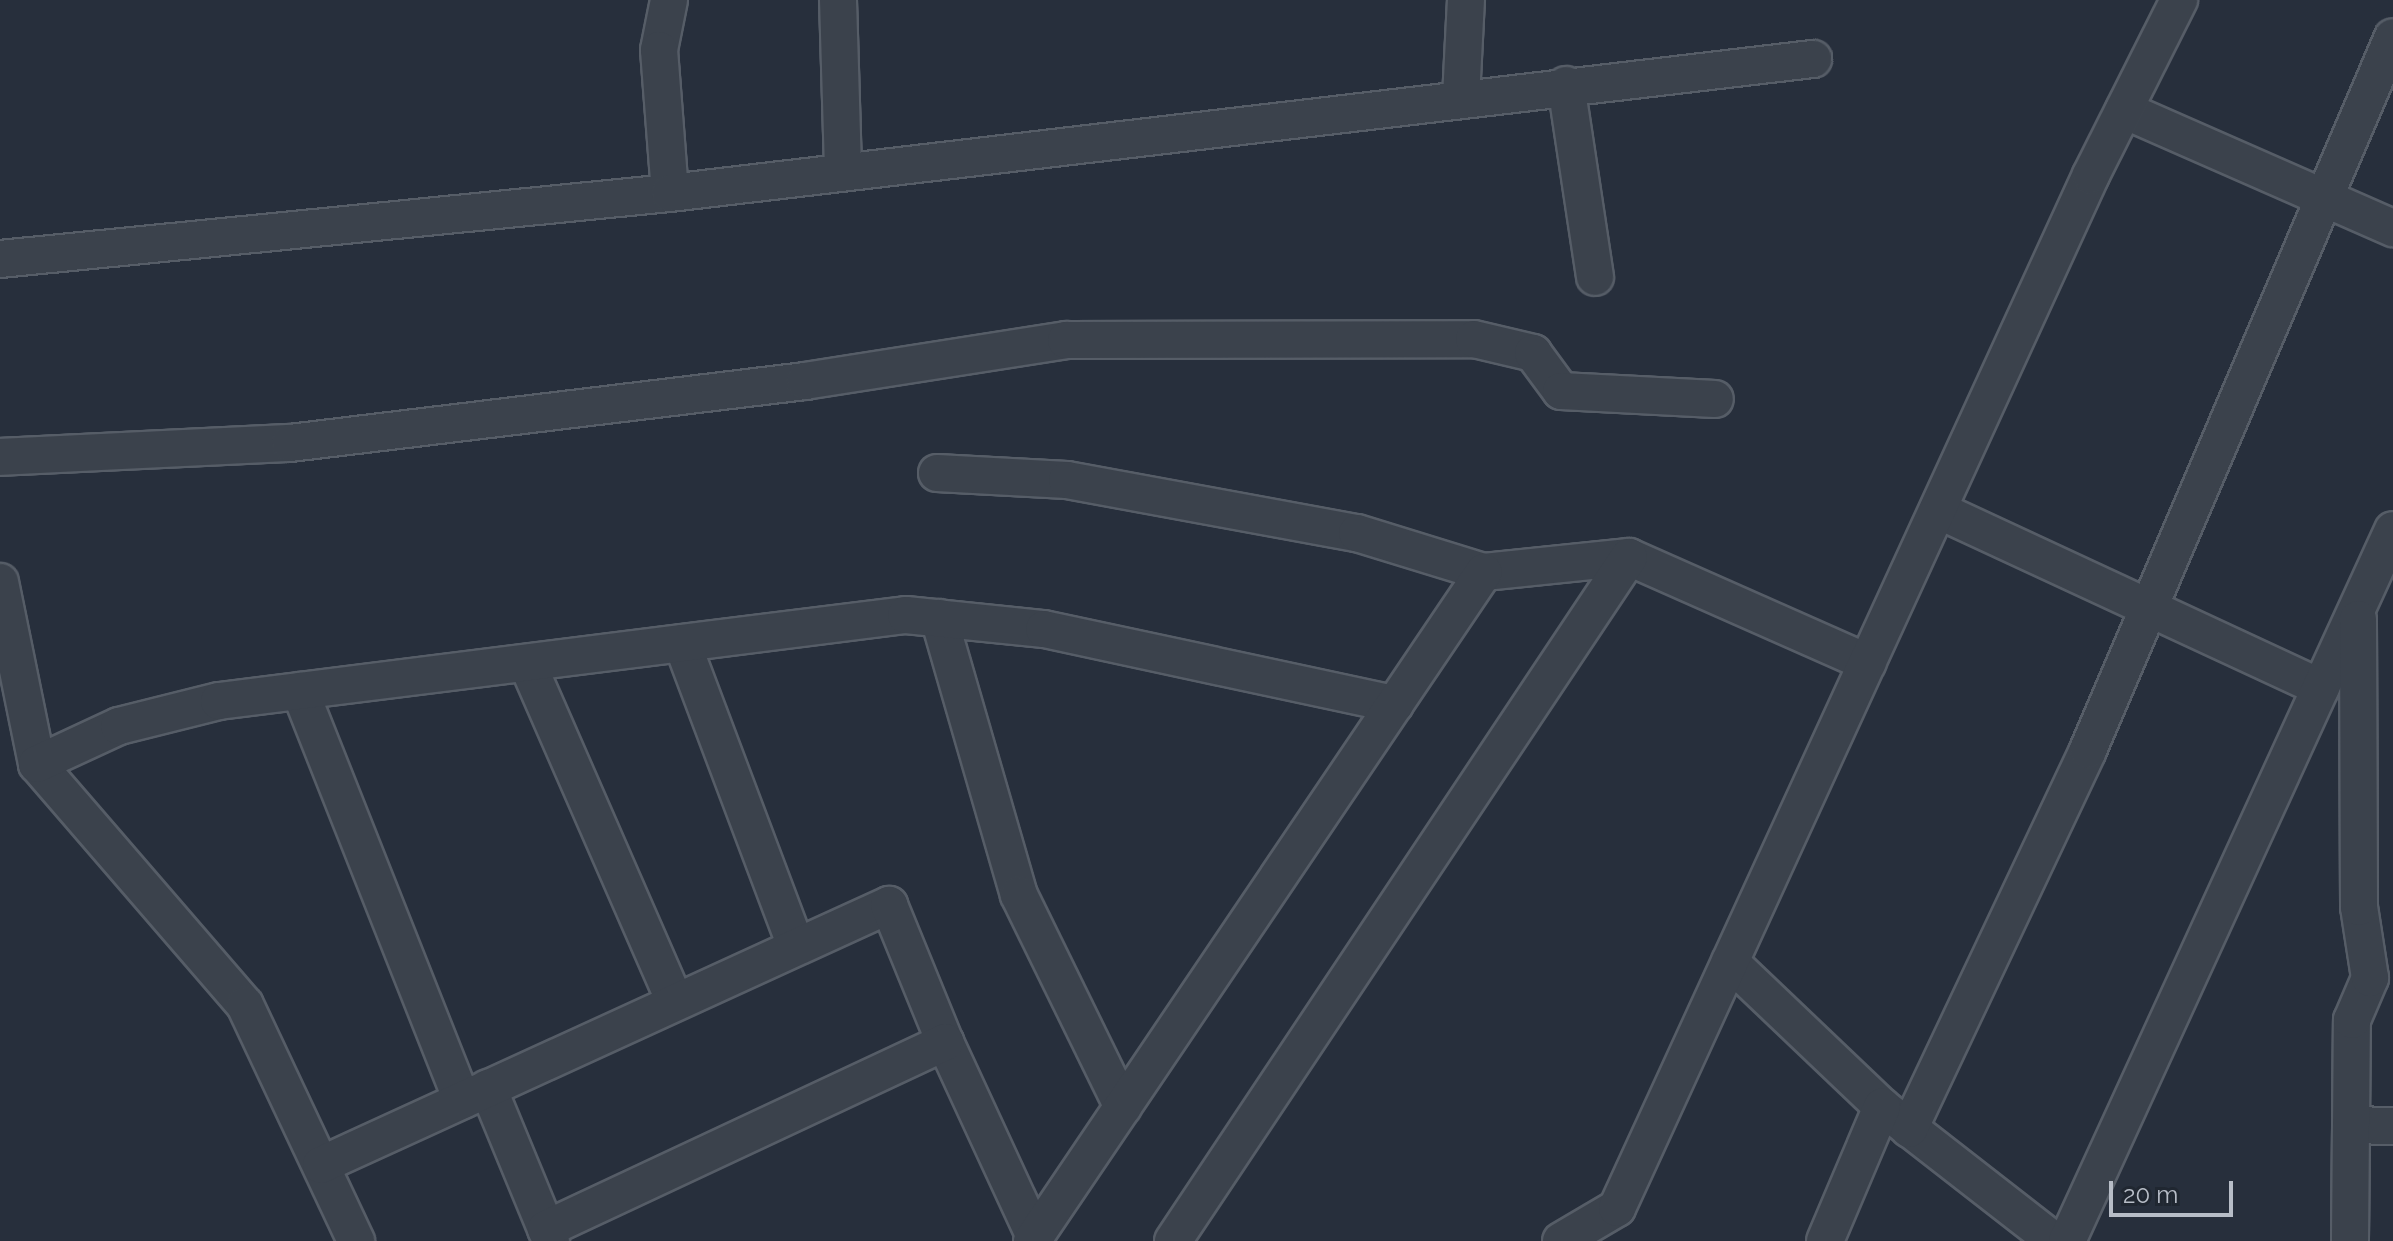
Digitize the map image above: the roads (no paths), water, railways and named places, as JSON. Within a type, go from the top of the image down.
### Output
[{"type":"street","points":[[669,0],[659,50],[670,193]]},
{"type":"street","points":[[838,0],[843,172]]},
{"type":"street","points":[[1461,98],[1466,0]]},
{"type":"street","points":[[1602,1241],[1938,510],[2124,110],[2179,0]]},
{"type":"street","points":[[1825,1241],[1896,1118],[2088,750],[2393,37]]},
{"type":"street","points":[[0,259],[670,193],[1566,85],[1813,59]]},
{"type":"street","points":[[1566,85],[1595,277]]},
{"type":"street","points":[[2124,110],[2325,195],[2393,228]]},
{"type":"street","points":[[0,457],[290,443],[805,381],[1066,340],[1474,339],[1533,353],[1561,391],[1715,399]]},
{"type":"street","points":[[937,473],[1067,480],[1357,533],[1484,572],[1629,557],[1868,663]]},
{"type":"street","points":[[1938,510],[2321,688]]},
{"type":"street","points":[[2067,1241],[2393,530]]},
{"type":"street","points":[[1173,1241],[1629,557]]},
{"type":"street","points":[[1034,1239],[1484,572]]},
{"type":"street","points":[[0,582],[24,720],[37,764],[245,1005],[356,1241]]},
{"type":"street","points":[[2350,1241],[2352,1020],[2370,978],[2359,907],[2358,607]]},
{"type":"street","points":[[37,764],[119,726],[219,701],[906,615],[1044,629],[1395,704]]},
{"type":"street","points":[[939,618],[1019,895],[1123,1107]]},
{"type":"street","points":[[682,643],[796,946]]},
{"type":"street","points":[[527,663],[675,1002]]},
{"type":"street","points":[[0,681],[24,720]]},
{"type":"street","points":[[300,691],[475,1094],[549,1235],[945,1042]]},
{"type":"street","points":[[321,1165],[889,905],[945,1042],[1034,1239]]},
{"type":"street","points":[[1730,962],[1896,1118],[2054,1241]]},
{"type":"street","points":[[2351,1125],[2393,1126]]},
{"type":"street","points":[[1561,1241],[1617,1208]]}]
